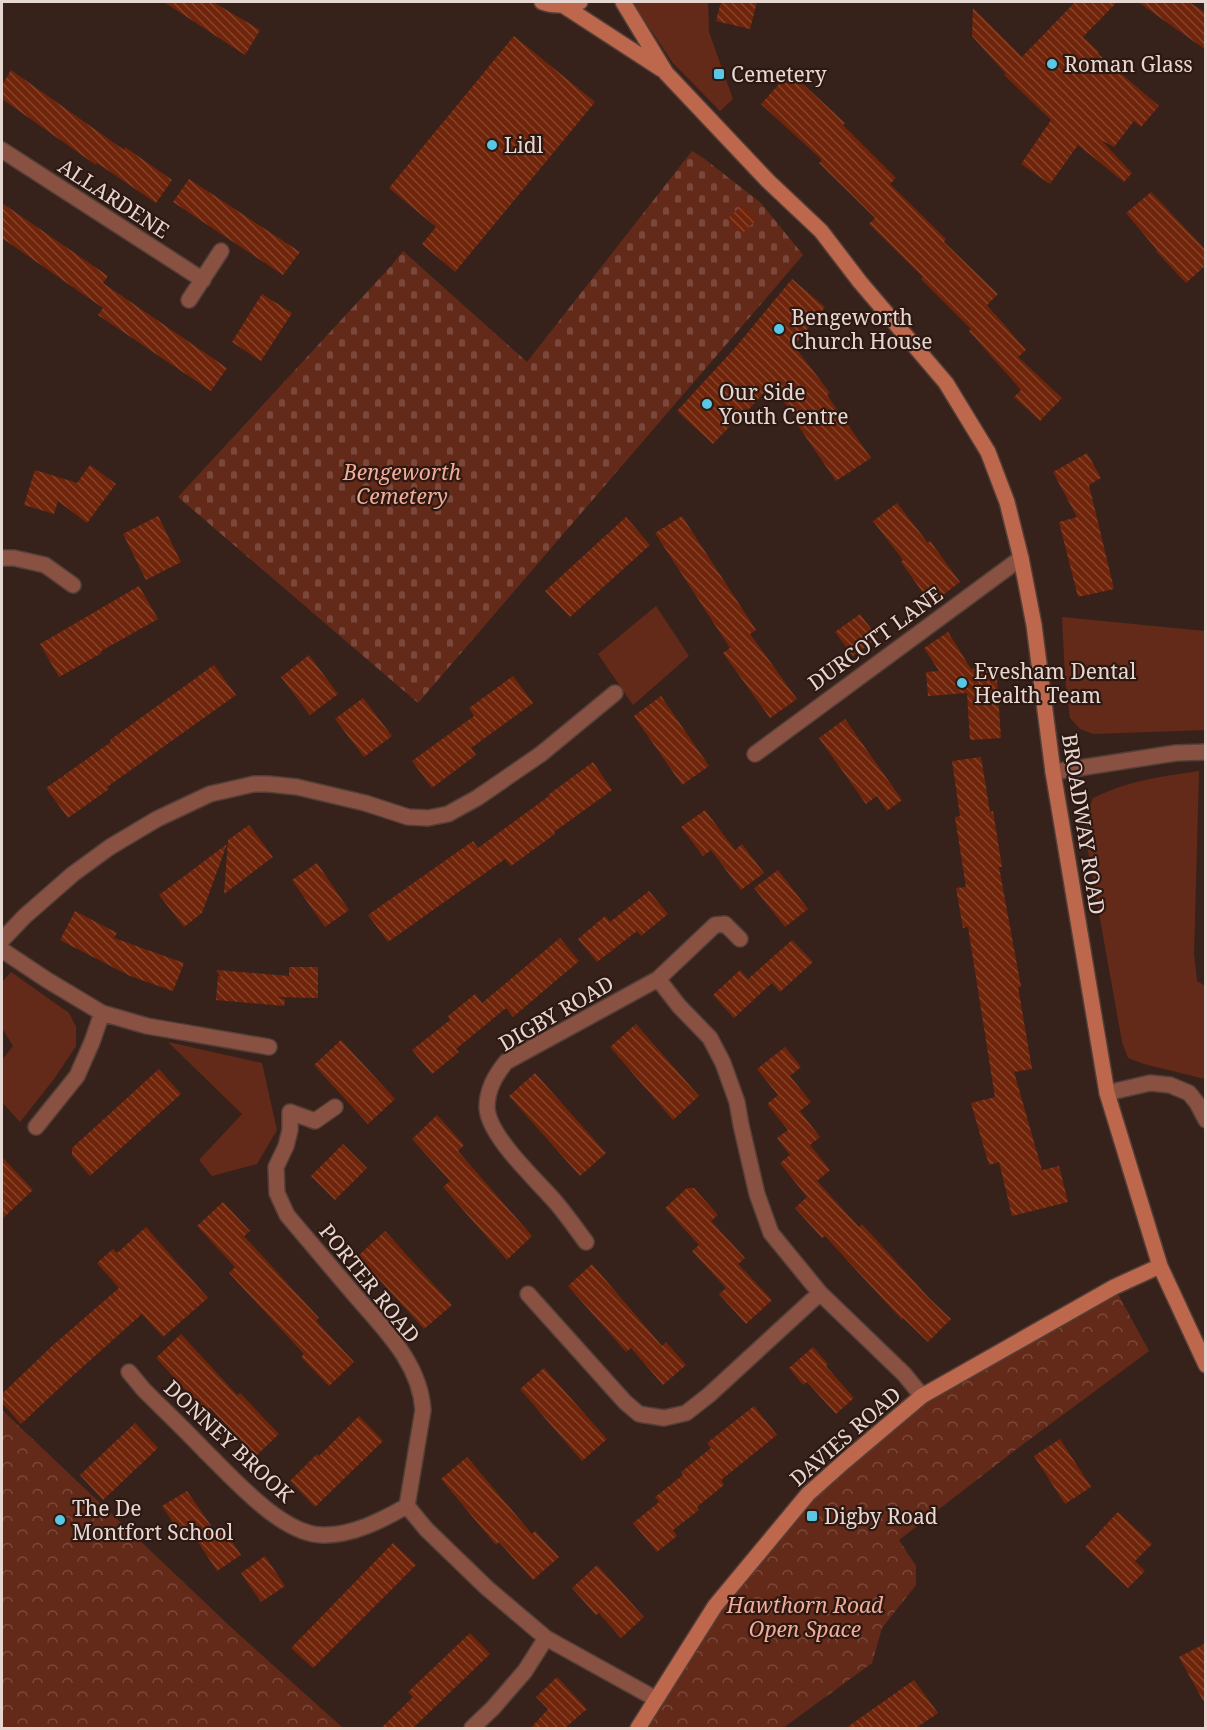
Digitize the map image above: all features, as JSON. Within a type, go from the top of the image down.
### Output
[{"type":"street","points":[[542,2],[564,6],[580,2]]},
{"type":"street","name":"BROADWAY ROAD","points":[[623,2],[666,73],[768,181],[821,231],[860,282],[946,383],[988,452],[1007,502],[1034,626],[1053,772],[1107,1093],[1160,1266],[1206,1365]]},
{"type":"street","name":"BROADWAY ROAD","points":[[564,6],[666,73]]},
{"type":"street","name":"ALLARDENE","points":[[2,150],[203,280]]},
{"type":"street","points":[[189,300],[221,252]]},
{"type":"street","points":[[2,558],[14,558],[45,565],[73,585]]},
{"type":"street","name":"DURCOTT LANE","points":[[755,754],[1021,558]]},
{"type":"street","points":[[2,940],[73,874],[110,847],[157,819],[210,794],[254,783],[268,784],[297,787],[364,803],[408,817],[428,818],[448,814],[477,798],[541,754],[615,693]]},
{"type":"street","points":[[1053,772],[1176,753],[1206,752]]},
{"type":"street","name":"DIGBY ROAD","points":[[586,1242],[558,1205],[528,1174],[496,1132],[487,1110],[489,1090],[494,1077],[506,1062],[658,978],[715,925],[725,924],[740,939]]},
{"type":"street","points":[[2,950],[102,1013],[147,1026],[269,1047]]},
{"type":"street","points":[[658,978],[679,1006],[710,1038],[723,1063],[737,1102],[757,1194],[771,1233],[820,1293],[904,1374],[922,1396]]},
{"type":"street","points":[[36,1127],[77,1076],[102,1013]]},
{"type":"street","points":[[1107,1093],[1150,1083],[1170,1085],[1189,1093],[1206,1120]]},
{"type":"street","name":"PORTER ROAD","points":[[335,1107],[315,1121],[290,1112],[290,1130],[286,1146],[276,1167],[277,1193],[287,1215],[396,1343],[412,1368],[422,1394],[423,1410],[407,1506]]},
{"type":"street","name":"DAVIES ROAD","points":[[638,1728],[715,1606],[808,1494],[922,1396],[1114,1287],[1160,1266]]},
{"type":"street","points":[[528,1294],[625,1402],[639,1414],[664,1418],[686,1413],[710,1395],[820,1293]]},
{"type":"street","name":"DONNEY BROOK","points":[[129,1372],[144,1390],[253,1498],[284,1522],[302,1531],[321,1536],[347,1533],[384,1519],[407,1506]]},
{"type":"street","points":[[407,1506],[426,1529],[487,1588],[546,1638],[656,1699]]},
{"type":"street","points":[[472,1728],[525,1671],[546,1638]]},
{"type":"green space","points":[[632,2],[708,2],[709,32],[733,99],[720,111],[673,63]]},
{"type":"green space","name":"Bengeworth Cemetery","points":[[692,151],[761,203],[803,255],[418,703],[178,497],[403,251],[527,362]]},
{"type":"green space","points":[[656,606],[689,656],[633,705],[598,654]]},
{"type":"green space","points":[[1062,617],[1205,631],[1205,730],[1093,734],[1080,729],[1070,718]]},
{"type":"green space","points":[[1199,771],[1194,954],[1197,981],[1205,986],[1205,1079],[1128,1058],[1122,1042],[1087,846],[1087,812],[1093,798],[1132,783]]},
{"type":"green space","points":[[11,972],[69,1013],[76,1027],[76,1046],[54,1079],[20,1122],[2,1102],[2,1060],[13,1046],[2,1028],[2,982]]},
{"type":"green space","points":[[168,1042],[262,1063],[277,1130],[257,1164],[212,1176],[199,1160],[242,1114]]},
{"type":"green space","name":"Hawthorn Road Open Space","points":[[1114,1287],[1149,1351],[899,1540],[916,1566],[916,1585],[882,1628],[872,1663],[783,1728],[638,1728],[765,1544],[922,1396]]},
{"type":"green space","name":"The De Montfort School","points":[[2,1410],[234,1630],[343,1728],[2,1728]]},
{"type":"building","points":[[164,2],[213,2],[260,30],[245,55]]},
{"type":"building","points":[[721,2],[757,2],[750,29],[716,21]]},
{"type":"building","points":[[1075,2],[1117,2],[1083,37],[1099,52],[1098,54],[1159,106],[1141,127],[1134,121],[1114,147],[1101,140],[1132,173],[1124,182],[1078,145],[1050,184],[1021,164],[1051,120],[1004,75],[1006,74],[972,36],[973,8],[1022,57]]},
{"type":"building","points":[[1138,2],[1189,2],[1206,13],[1206,50]]},
{"type":"building","name":"Lidl","points":[[514,36],[595,102],[455,272],[422,244],[436,227],[389,188]]},
{"type":"building","points":[[11,70],[124,150],[125,147],[172,180],[156,203],[97,163],[96,165],[2,99],[2,85]]},
{"type":"building","points":[[790,72],[845,123],[843,125],[896,178],[890,184],[946,239],[944,242],[998,294],[987,305],[1026,350],[1018,357],[1062,398],[1040,421],[1014,397],[1021,390],[969,331],[971,329],[921,279],[923,277],[869,224],[875,218],[819,163],[822,160],[761,104]]},
{"type":"building","points":[[189,179],[300,252],[283,275],[173,202]]},
{"type":"building","points":[[1151,192],[1206,250],[1206,265],[1186,283],[1156,251],[1126,213]]},
{"type":"building","points":[[2,203],[108,276],[103,283],[227,368],[211,391],[98,315],[103,308],[2,238]]},
{"type":"building","points":[[742,205],[757,219],[742,234],[727,219]]},
{"type":"building","points":[[792,279],[825,307],[794,346],[830,393],[827,395],[871,458],[836,481],[797,424],[799,422],[771,385],[713,444],[677,411],[735,348]]},
{"type":"building","points":[[262,294],[292,313],[261,361],[232,342]]},
{"type":"building","points":[[1087,453],[1101,478],[1089,485],[1114,589],[1078,597],[1059,522],[1077,517],[1053,472]]},
{"type":"building","points":[[90,465],[116,484],[87,523],[58,501],[54,514],[24,505],[35,470],[77,483]]},
{"type":"building","points":[[897,503],[928,543],[930,541],[960,582],[931,604],[901,562],[903,560],[873,521]]},
{"type":"building","points":[[158,516],[181,562],[146,580],[123,534]]},
{"type":"building","points":[[682,516],[756,630],[750,634],[797,699],[770,718],[723,653],[730,648],[655,533]]},
{"type":"building","points":[[626,517],[650,545],[570,617],[545,591]]},
{"type":"building","points":[[139,586],[158,619],[59,677],[40,644]]},
{"type":"building","points":[[860,614],[878,638],[853,656],[835,632]]},
{"type":"building","points":[[948,632],[971,669],[996,667],[1001,738],[970,740],[967,693],[928,696],[926,672],[939,671],[924,648]]},
{"type":"building","points":[[309,655],[338,694],[310,715],[281,677]]},
{"type":"building","points":[[214,665],[236,695],[107,787],[109,789],[68,818],[46,788]]},
{"type":"building","points":[[513,676],[533,703],[471,748],[476,755],[432,788],[412,761],[474,716],[469,708]]},
{"type":"building","points":[[661,696],[709,766],[682,785],[634,716]]},
{"type":"building","points":[[363,698],[392,736],[364,757],[335,719]]},
{"type":"building","points":[[845,719],[902,800],[887,811],[877,796],[866,804],[819,738]]},
{"type":"building","points":[[981,757],[990,812],[993,811],[1002,867],[999,867],[1021,987],[1018,987],[1032,1069],[1014,1072],[1042,1170],[1059,1166],[1068,1202],[1012,1216],[999,1162],[989,1165],[971,1103],[995,1097],[968,927],[963,928],[956,888],[966,887],[955,817],[960,816],[952,761]]},
{"type":"building","points":[[593,762],[612,790],[511,866],[505,859],[388,942],[368,915],[473,841],[478,848]]},
{"type":"building","points":[[705,810],[735,850],[742,844],[764,873],[741,890],[711,850],[703,856],[681,827]]},
{"type":"building","points":[[249,825],[273,857],[224,894],[228,840]]},
{"type":"building","points":[[227,844],[202,913],[184,927],[159,895]]},
{"type":"building","points":[[317,863],[349,910],[325,927],[292,880]]},
{"type":"building","points":[[778,870],[808,909],[785,927],[754,888]]},
{"type":"building","points":[[649,891],[668,914],[641,936],[637,931],[597,962],[578,939],[605,916],[610,922]]},
{"type":"building","points":[[75,911],[117,933],[114,938],[184,963],[173,991],[130,976],[60,940]]},
{"type":"building","points":[[560,938],[579,961],[513,1017],[506,1008],[456,1049],[459,1052],[432,1074],[412,1050],[450,1020],[448,1016],[475,994],[482,1003]]},
{"type":"building","points":[[792,940],[813,962],[780,992],[772,983],[734,1018],[713,995],[740,970],[748,979]]},
{"type":"building","points":[[289,967],[318,967],[318,998],[277,997],[285,1000],[284,1006],[216,1000],[218,976],[221,977],[216,970],[289,976]]},
{"type":"building","points":[[636,1024],[699,1096],[673,1120],[610,1047]]},
{"type":"building","points":[[341,1040],[395,1099],[368,1124],[314,1065]]},
{"type":"building","points":[[785,1047],[801,1067],[790,1076],[811,1102],[800,1111],[820,1137],[810,1145],[830,1170],[817,1181],[859,1227],[862,1224],[951,1319],[928,1342],[903,1318],[902,1320],[825,1236],[822,1238],[795,1208],[807,1197],[780,1163],[790,1155],[777,1138],[788,1130],[767,1104],[778,1095],[757,1069]]},
{"type":"building","points":[[159,1069],[181,1094],[90,1176],[72,1155],[72,1148]]},
{"type":"building","points":[[535,1073],[606,1153],[580,1176],[509,1096]]},
{"type":"building","points":[[437,1115],[464,1145],[458,1151],[532,1236],[507,1260],[443,1187],[450,1181],[412,1139]]},
{"type":"building","points":[[343,1144],[367,1168],[335,1200],[311,1176]]},
{"type":"building","points":[[2,1157],[33,1190],[2,1219]]},
{"type":"building","points":[[687,1188],[694,1188],[718,1215],[711,1221],[745,1258],[738,1264],[772,1300],[746,1324],[719,1294],[726,1288],[692,1251],[699,1245],[665,1208]]},
{"type":"building","points":[[223,1202],[250,1231],[244,1236],[319,1318],[316,1321],[354,1362],[329,1386],[301,1357],[304,1354],[229,1273],[235,1267],[197,1226]]},
{"type":"building","points":[[146,1227],[208,1298],[163,1337],[142,1314],[21,1424],[2,1403],[2,1394],[52,1346],[119,1288],[97,1263],[113,1249],[117,1253]]},
{"type":"building","points":[[385,1231],[452,1305],[424,1329],[358,1256]]},
{"type":"building","points":[[592,1264],[662,1346],[666,1342],[686,1365],[663,1385],[631,1348],[626,1352],[568,1286]]},
{"type":"building","points":[[181,1334],[237,1395],[240,1393],[279,1434],[256,1456],[210,1408],[206,1412],[156,1358]]},
{"type":"building","points":[[813,1347],[854,1398],[836,1414],[807,1382],[803,1385],[789,1368]]},
{"type":"building","points":[[544,1368],[607,1439],[582,1461],[520,1389]]},
{"type":"building","points":[[754,1406],[777,1435],[721,1480],[724,1485],[697,1507],[699,1510],[673,1530],[677,1536],[657,1552],[633,1523],[659,1502],[655,1497],[683,1475],[681,1472],[711,1448],[707,1443]]},
{"type":"building","points":[[359,1416],[383,1441],[315,1507],[290,1481]]},
{"type":"building","points":[[135,1423],[158,1448],[103,1500],[80,1475]]},
{"type":"building","points":[[1060,1439],[1091,1487],[1065,1504],[1034,1456]]},
{"type":"building","points":[[467,1457],[532,1534],[535,1531],[559,1557],[533,1580],[499,1542],[496,1545],[441,1479]]},
{"type":"building","points":[[187,1491],[214,1530],[221,1525],[241,1555],[217,1571],[190,1530],[182,1536],[162,1506]]},
{"type":"building","points":[[1118,1512],[1152,1544],[1135,1561],[1145,1571],[1128,1588],[1085,1547]]},
{"type":"building","points":[[393,1543],[416,1565],[313,1668],[291,1648]]},
{"type":"building","points":[[265,1556],[285,1586],[261,1602],[241,1573]]},
{"type":"building","points":[[597,1565],[644,1617],[621,1638],[572,1588]]},
{"type":"building","points":[[470,1633],[490,1654],[413,1728],[381,1728],[413,1697],[408,1692]]},
{"type":"building","points":[[1206,1643],[1206,1706],[1179,1657]]},
{"type":"building","points":[[557,1677],[587,1709],[565,1728],[531,1728],[548,1709],[536,1697]]},
{"type":"building","points":[[914,1680],[938,1713],[916,1728],[846,1728]]},
{"type":"place","name":"Roman Glass","points":[[1052,64]]},
{"type":"place","name":"Cemetery","points":[[719,74]]},
{"type":"place","name":"Lidl","points":[[492,145]]},
{"type":"place","name":"Bengeworth Church House","points":[[779,329]]},
{"type":"place","name":"Our Side Youth Centre","points":[[707,404]]},
{"type":"place","name":"Evesham Dental Health Team","points":[[962,683]]},
{"type":"place","name":"Digby Road","points":[[812,1516]]},
{"type":"place","name":"The De Montfort School","points":[[60,1520]]}]
